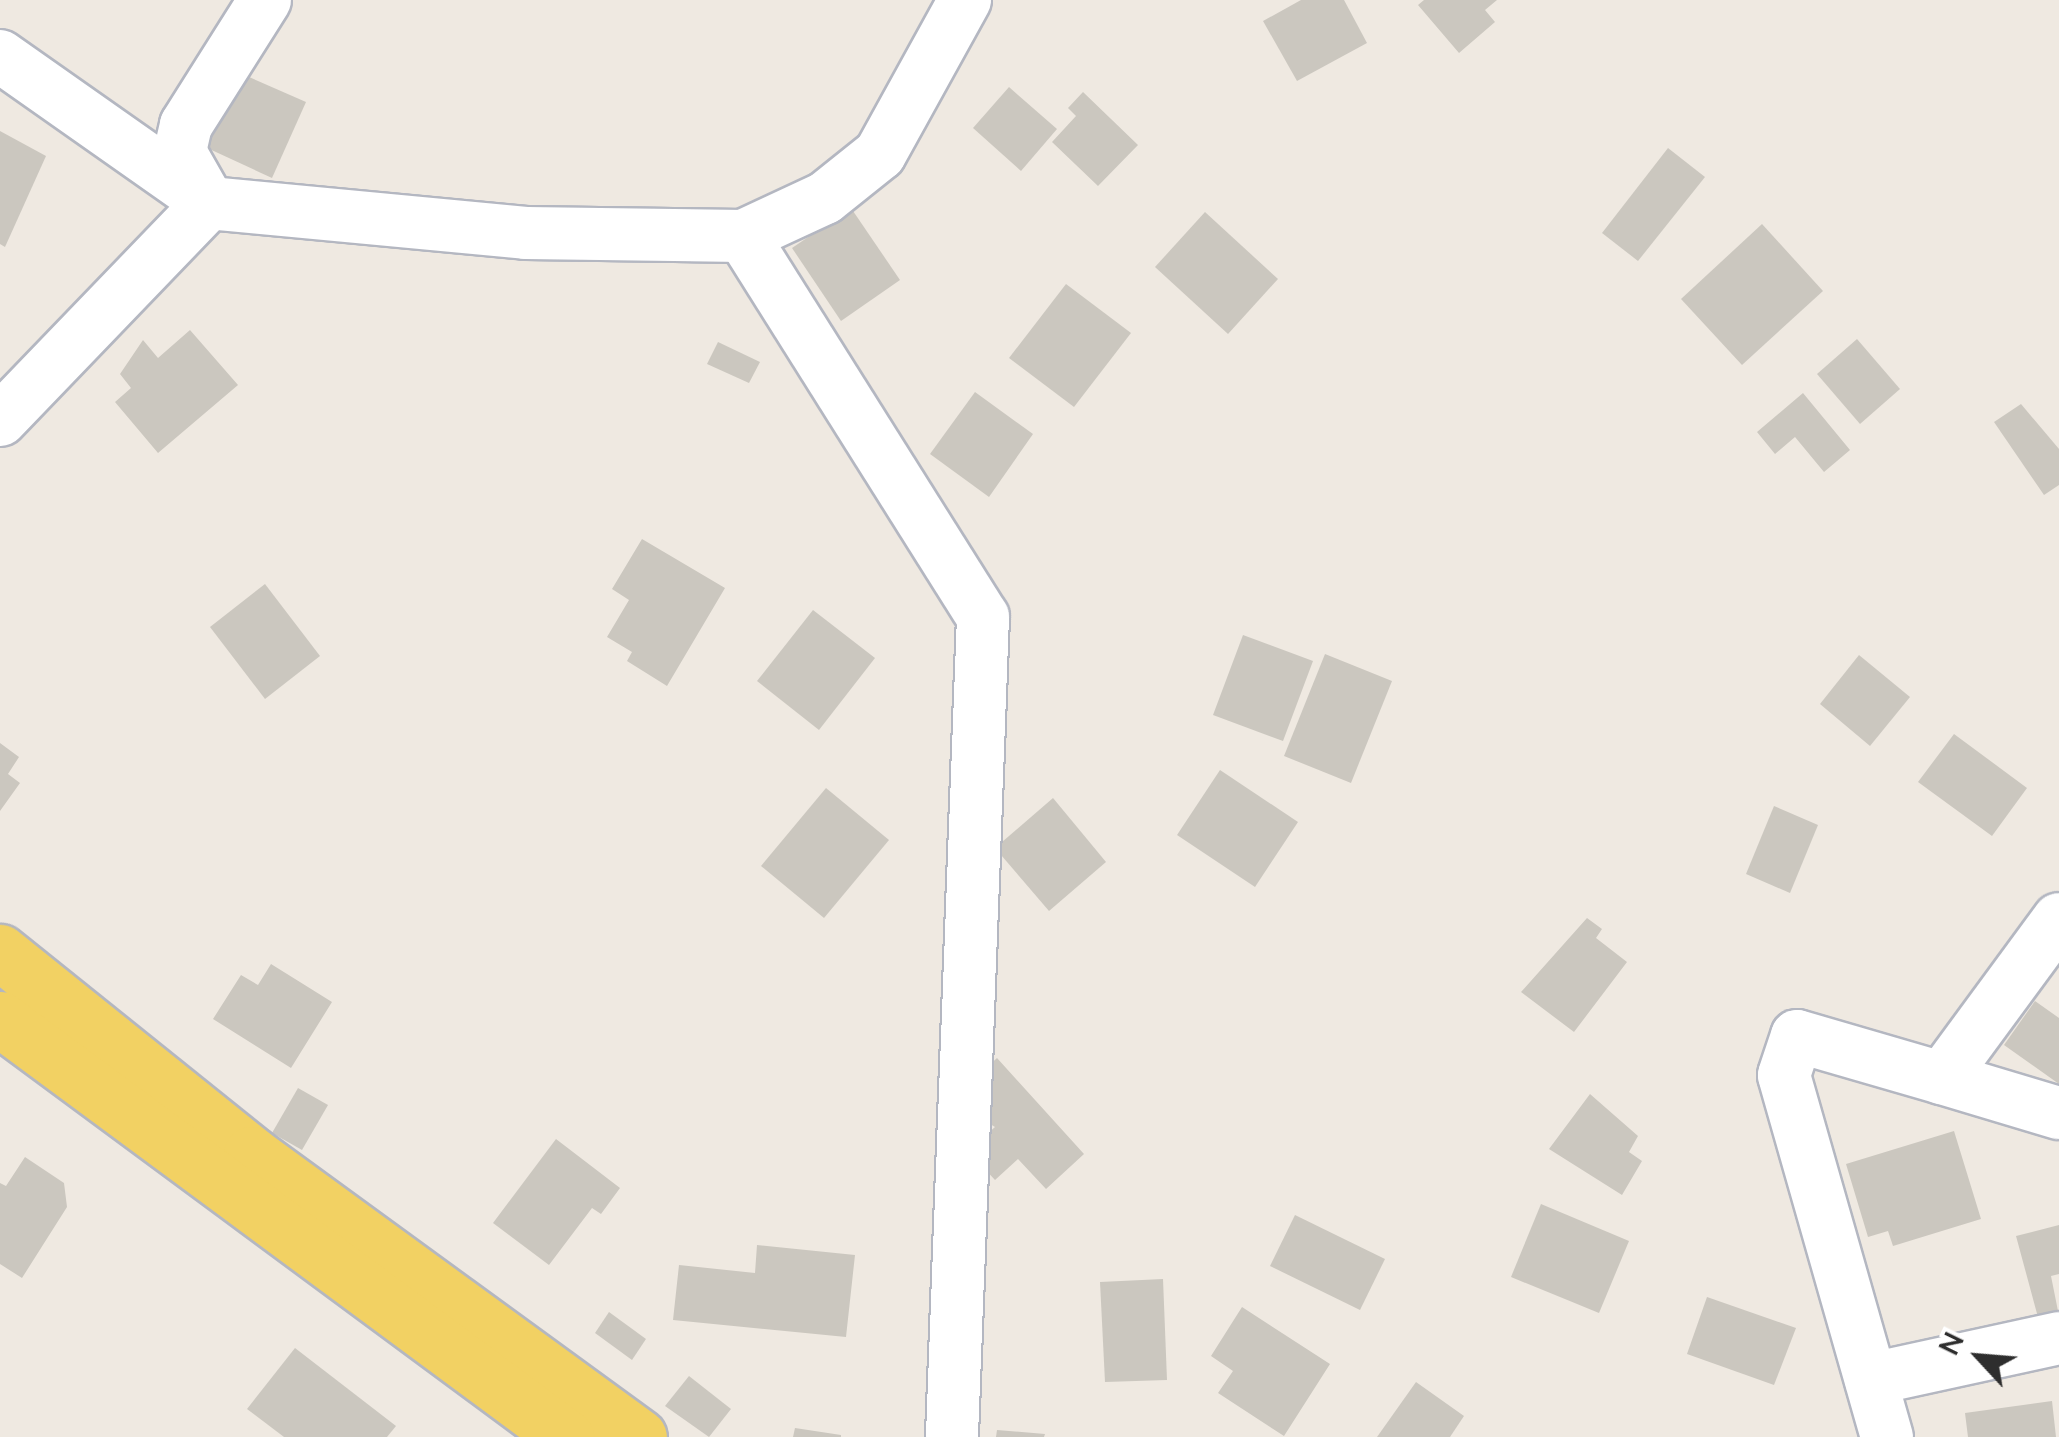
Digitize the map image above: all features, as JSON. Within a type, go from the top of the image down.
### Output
[{"type":"main road","points":[[0,952],[251,1154],[639,1437]]},
{"type":"main road","points":[[0,1018],[566,1437]]},
{"type":"street","points":[[209,204],[180,152],[186,125],[265,0]]},
{"type":"street","points":[[0,56],[209,204],[526,233],[742,236],[825,198],[880,154],[965,0]]},
{"type":"street","points":[[0,420],[209,204]]},
{"type":"street","points":[[742,236],[983,617],[952,1437]]},
{"type":"street","points":[[1942,1078],[2059,920]]},
{"type":"street","points":[[1888,1437],[1784,1075],[1796,1036],[2059,1113]]},
{"type":"street","points":[[1871,1379],[2059,1338]]},
{"type":"building","points":[[1301,0],[1344,0],[1367,43],[1297,81],[1263,21]]},
{"type":"building","points":[[1424,0],[1497,0],[1485,10],[1495,22],[1459,53],[1418,5]]},
{"type":"building","points":[[240,73],[306,102],[272,178],[205,147]]},
{"type":"building","points":[[1009,87],[1057,129],[1021,171],[973,128]]},
{"type":"building","points":[[1083,92],[1138,145],[1098,186],[1052,142],[1076,116],[1068,108]]},
{"type":"building","points":[[0,131],[46,156],[5,247],[0,244]]},
{"type":"building","points":[[1668,148],[1705,177],[1638,261],[1602,233]]},
{"type":"building","points":[[851,208],[900,280],[841,321],[792,248]]},
{"type":"building","points":[[1205,212],[1278,279],[1228,334],[1155,267]]},
{"type":"building","points":[[1762,224],[1823,291],[1742,365],[1681,299]]},
{"type":"building","points":[[1066,284],[1131,333],[1074,407],[1009,358]]},
{"type":"building","points":[[190,330],[238,385],[158,453],[115,402],[131,388],[120,374],[143,340],[158,358]]},
{"type":"building","points":[[1857,339],[1900,389],[1860,424],[1817,374]]},
{"type":"building","points":[[718,342],[760,362],[749,383],[707,364]]},
{"type":"building","points":[[975,392],[1033,434],[989,497],[930,454]]},
{"type":"building","points":[[1803,393],[1850,450],[1824,472],[1795,437],[1775,454],[1757,432]]},
{"type":"building","points":[[2021,404],[2059,449],[2059,485],[2044,495],[1994,422]]},
{"type":"building","points":[[642,539],[725,588],[667,686],[627,661],[632,652],[607,637],[629,600],[612,589]]},
{"type":"building","points":[[265,584],[320,656],[265,699],[210,627]]},
{"type":"building","points":[[813,610],[875,658],[819,730],[757,681]]},
{"type":"building","points":[[1243,635],[1313,661],[1283,741],[1213,715]]},
{"type":"building","points":[[1325,654],[1392,681],[1351,783],[1284,756]]},
{"type":"building","points":[[1859,655],[1910,697],[1870,746],[1820,704]]},
{"type":"building","points":[[1954,734],[2027,788],[1992,836],[1918,782]]},
{"type":"building","points":[[0,743],[19,757],[8,774],[20,783],[0,811]]},
{"type":"building","points":[[1220,770],[1298,822],[1255,887],[1177,835]]},
{"type":"building","points":[[826,788],[889,840],[824,918],[761,866]]},
{"type":"building","points":[[1053,798],[1106,862],[1049,911],[995,848]]},
{"type":"building","points":[[1774,806],[1818,825],[1790,893],[1746,874]]},
{"type":"building","points":[[1587,918],[1602,929],[1596,938],[1627,962],[1574,1032],[1521,992]]},
{"type":"building","points":[[271,964],[332,1002],[291,1068],[213,1019],[241,975],[258,985]]},
{"type":"building","points":[[2035,1001],[2059,1018],[2059,1084],[2004,1045]]},
{"type":"building","points":[[997,1058],[1084,1154],[1046,1189],[1018,1159],[995,1180],[968,1151],[995,1127],[982,1119],[979,1075]]},
{"type":"building","points":[[298,1088],[328,1105],[302,1150],[272,1133]]},
{"type":"building","points":[[1590,1094],[1638,1136],[1629,1152],[1642,1161],[1622,1195],[1549,1149]]},
{"type":"building","points":[[1954,1131],[1981,1219],[1893,1246],[1888,1231],[1868,1237],[1846,1164]]},
{"type":"building","points":[[556,1139],[620,1188],[601,1214],[592,1208],[549,1265],[493,1223]]},
{"type":"building","points":[[25,1157],[64,1183],[67,1207],[22,1278],[0,1264],[0,1183],[6,1186]]},
{"type":"building","points":[[1541,1204],[1629,1241],[1599,1313],[1511,1277]]},
{"type":"building","points":[[1295,1215],[1385,1259],[1360,1310],[1270,1266]]},
{"type":"building","points":[[2059,1225],[2059,1274],[2051,1276],[2059,1316],[2039,1321],[2016,1236]]},
{"type":"building","points":[[757,1245],[855,1255],[846,1337],[673,1320],[679,1265],[755,1273]]},
{"type":"building","points":[[1163,1279],[1167,1380],[1105,1382],[1100,1282]]},
{"type":"building","points":[[1707,1297],[1796,1328],[1774,1385],[1687,1354]]},
{"type":"building","points":[[1242,1307],[1330,1364],[1284,1436],[1218,1393],[1233,1371],[1211,1356]]},
{"type":"building","points":[[609,1312],[646,1339],[632,1360],[595,1333]]},
{"type":"building","points":[[295,1348],[396,1426],[387,1437],[284,1437],[247,1409]]},
{"type":"building","points":[[689,1376],[731,1409],[709,1437],[665,1406]]},
{"type":"building","points":[[1416,1382],[1464,1416],[1450,1437],[1377,1437]]},
{"type":"building","points":[[2052,1401],[2056,1437],[1968,1437],[1965,1413]]},
{"type":"building","points":[[795,1428],[841,1435],[841,1437],[793,1437]]},
{"type":"building","points":[[997,1430],[1045,1434],[996,1437]]}]
